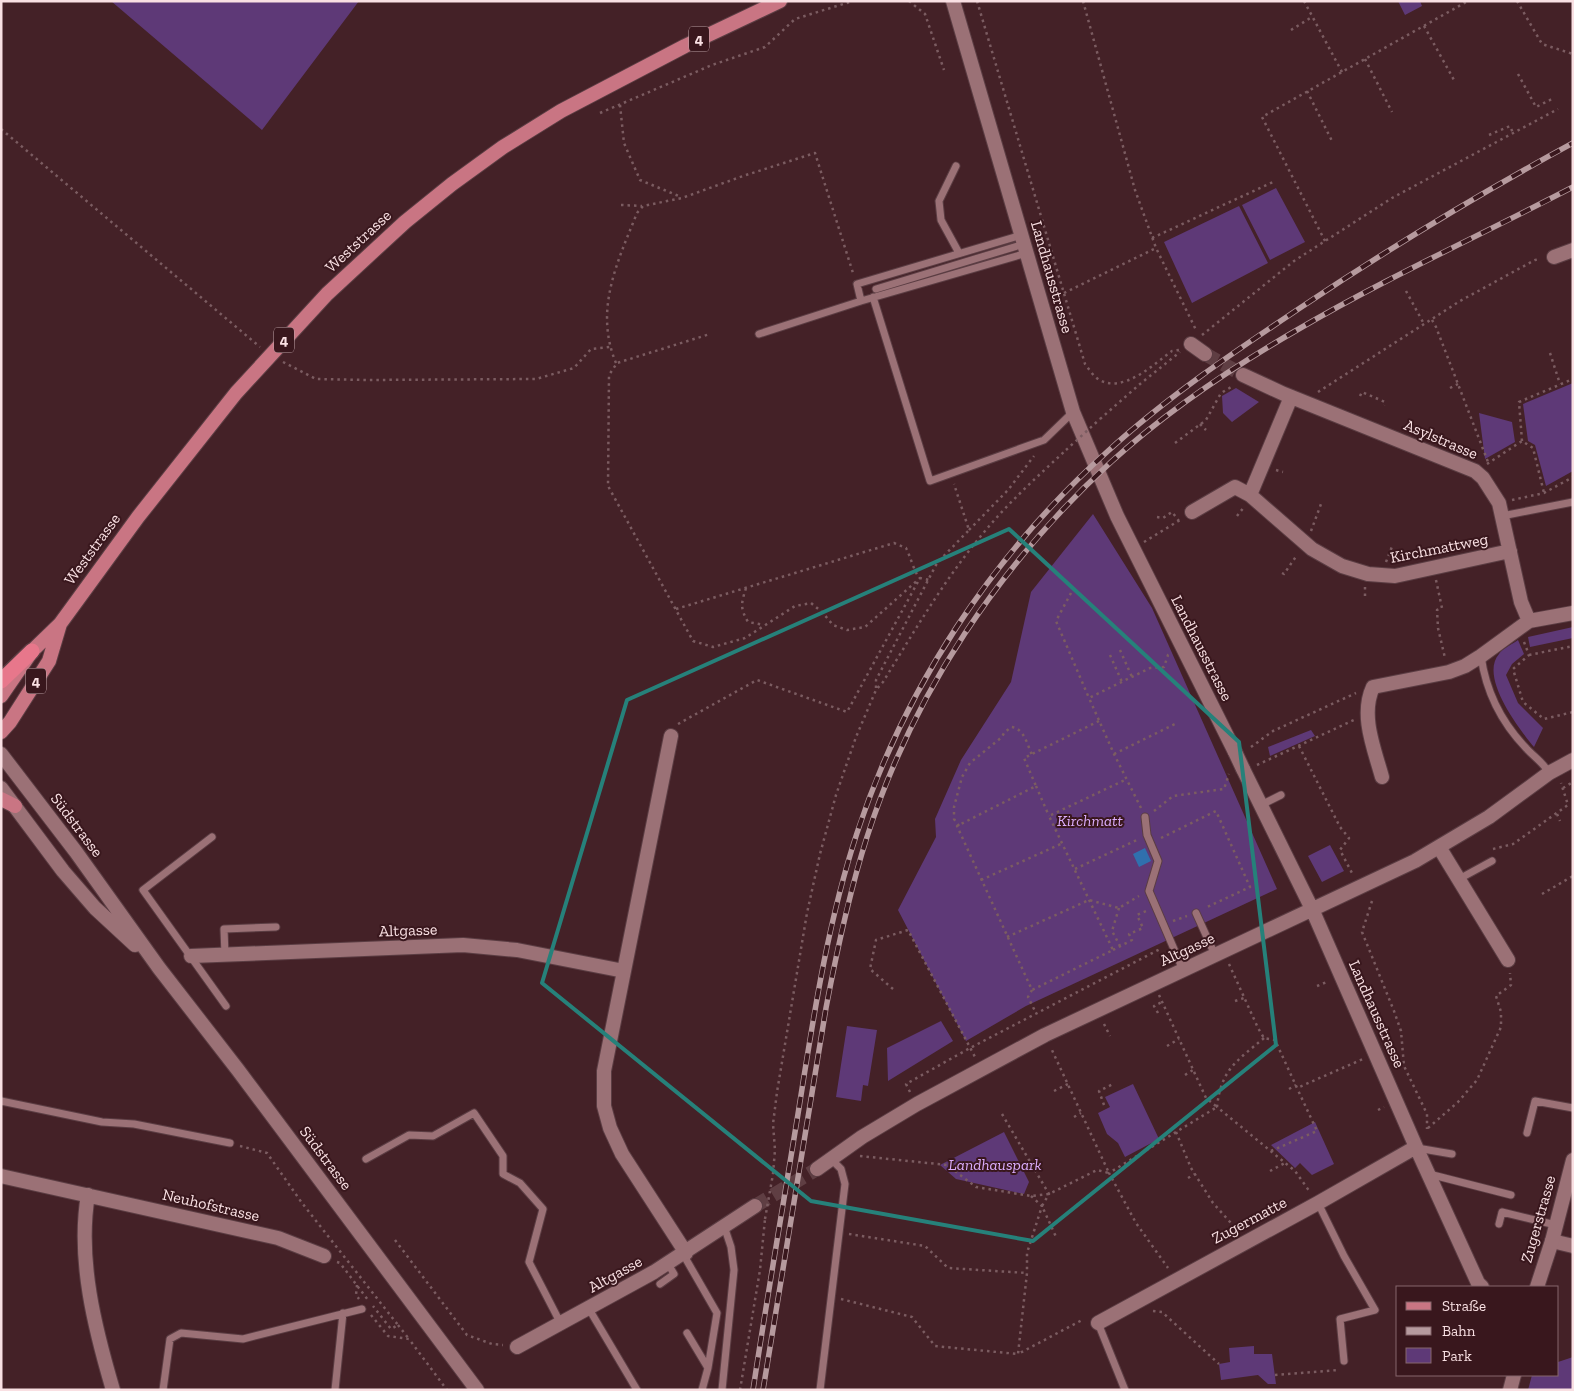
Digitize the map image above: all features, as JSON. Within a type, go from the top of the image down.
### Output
[{"type":"highway","points":[[1,681],[32,650]]},
{"type":"main road","name":"Weststrasse","points":[[1,696],[32,650],[60,624],[106,559],[236,393],[327,294],[398,228],[452,184],[503,147],[561,111],[685,46],[780,1]]},
{"type":"main road","name":"Weststrasse","points":[[1,732],[10,722],[49,661],[60,624]]},
{"type":"main road","points":[[1,799],[15,806]]},
{"type":"street","name":"Landhausstrasse","points":[[953,1],[1074,412],[1117,516],[1235,752],[1239,770],[1261,805],[1312,909],[1415,1145],[1481,1286]]},
{"type":"street","points":[[1554,257],[1573,250]]},
{"type":"street","points":[[1191,344],[1205,354]]},
{"type":"street","name":"Asylstrasse","points":[[1239,380],[1297,399],[1475,471],[1483,478],[1500,509],[1522,602],[1524,625]]},
{"type":"street","points":[[1192,512],[1235,487],[1250,495],[1297,399]]},
{"type":"street","name":"Kirchmattweg","points":[[1250,495],[1312,549],[1342,566],[1368,574],[1395,576],[1510,551]]},
{"type":"street","points":[[1382,776],[1371,738],[1368,714],[1369,696],[1373,687],[1449,672],[1465,666],[1481,656],[1524,625],[1573,613]]},
{"type":"street","points":[[671,736],[604,1072],[604,1106],[610,1128],[622,1154],[685,1253]]},
{"type":"street","name":"Südstrasse","points":[[1,754],[76,852],[159,968],[238,1070],[477,1390]]},
{"type":"street","name":"Altgasse","points":[[817,1169],[880,1126],[964,1077],[1057,1029],[1183,970],[1221,958],[1312,909],[1361,888],[1415,861],[1489,817],[1573,760]]},
{"type":"street","name":"Südstrasse","points":[[1,788],[63,871],[95,908],[159,968]]},
{"type":"street","points":[[1439,846],[1508,960]]},
{"type":"street","name":"Altgasse","points":[[191,956],[463,945],[517,950],[624,971]]},
{"type":"street","name":"Zugermatte","points":[[1098,1323],[1318,1203],[1415,1145]]},
{"type":"street","name":"Zugerstrasse","points":[[1537,1286],[1552,1241],[1573,1160]]},
{"type":"street","name":"Neuhofstrasse","points":[[1,1176],[278,1238],[324,1256]]},
{"type":"street","points":[[88,1195],[84,1219],[91,1302],[113,1390]]},
{"type":"street","name":"Altgasse","points":[[517,1346],[668,1264],[755,1206]]},
{"type":"street","points":[[1552,1241],[1573,1246]]},
{"type":"street","name":"Südstrasse","points":[[462,1370],[481,1390]]},
{"type":"street","points":[[1510,1390],[1514,1376]]},
{"type":"lane","points":[[956,166],[939,201],[941,220],[959,253]]},
{"type":"lane","points":[[861,301],[857,284],[959,253],[1024,244]]},
{"type":"lane","points":[[876,289],[1024,244]]},
{"type":"lane","points":[[759,334],[873,298],[1024,244]]},
{"type":"lane","points":[[873,298],[930,481],[1044,440],[1074,412]]},
{"type":"lane","points":[[1500,509],[1573,502]]},
{"type":"lane","points":[[1481,656],[1483,671],[1495,706],[1509,729],[1526,749],[1553,772]]},
{"type":"lane","points":[[1261,805],[1281,795]]},
{"type":"lane","points":[[1145,817],[1146,835],[1158,862],[1149,891],[1183,970]]},
{"type":"lane","points":[[212,837],[143,890],[226,1006]]},
{"type":"lane","points":[[1459,879],[1492,861]]},
{"type":"lane","points":[[1196,912],[1221,958]]},
{"type":"lane","points":[[225,955],[224,929],[276,926]]},
{"type":"lane","points":[[1,1101],[102,1122],[134,1124],[230,1144]]},
{"type":"lane","points":[[1527,1133],[1535,1101],[1573,1108]]},
{"type":"lane","points":[[366,1159],[409,1135],[433,1136],[474,1113],[503,1156],[503,1174],[520,1183],[543,1209],[529,1262],[560,1324]]},
{"type":"lane","points":[[1415,1145],[1452,1154]]},
{"type":"lane","points":[[820,1390],[845,1184],[835,1156]]},
{"type":"lane","points":[[1428,1174],[1511,1195]]},
{"type":"lane","points":[[1318,1203],[1344,1256],[1374,1310],[1340,1319],[1344,1361]]},
{"type":"lane","points":[[1499,1224],[1502,1212],[1556,1225]]},
{"type":"lane","points":[[722,1390],[734,1270],[732,1247],[724,1226]]},
{"type":"lane","points":[[685,1253],[716,1313],[708,1368],[702,1390]]},
{"type":"lane","points":[[660,1284],[674,1274],[668,1264]]},
{"type":"lane","points":[[589,1308],[638,1390]]},
{"type":"lane","points":[[163,1390],[170,1339],[181,1333],[243,1339],[362,1309]]},
{"type":"lane","points":[[334,1390],[343,1313]]},
{"type":"lane","points":[[1098,1323],[1125,1390]]},
{"type":"lane","points":[[687,1333],[708,1368]]},
{"type":"path","points":[[600,113],[712,65],[765,47],[794,20],[853,1]]},
{"type":"path","points":[[909,1],[925,14],[944,70]]},
{"type":"path","points":[[740,1390],[760,1270],[765,1219],[773,1174],[775,1150],[773,1124],[777,1092],[807,913],[836,795],[856,737],[876,690],[949,578],[986,530],[1029,485],[1100,418],[1183,350],[1172,351],[1131,380],[1112,384],[1098,379],[1085,364],[976,1]]},
{"type":"path","points":[[1083,1],[1135,190],[1156,248],[1199,338],[1294,261],[1392,198],[1558,109]]},
{"type":"path","points":[[1304,1],[1342,72]]},
{"type":"path","points":[[1325,241],[1262,117],[1468,1]]},
{"type":"path","points":[[1517,1],[1542,44],[1573,54]]},
{"type":"path","points":[[1291,30],[1312,17]]},
{"type":"path","points":[[1424,26],[1454,80]]},
{"type":"path","points":[[1365,59],[1392,112]]},
{"type":"path","points":[[1518,74],[1536,107],[1552,99]]},
{"type":"path","points":[[1307,91],[1333,143]]},
{"type":"path","points":[[620,105],[624,143],[640,180],[682,198]]},
{"type":"path","points":[[1490,136],[1510,126],[1513,133]]},
{"type":"path","points":[[1,129],[269,355],[316,378],[367,380],[536,379],[574,368],[591,349],[610,347]]},
{"type":"path","points":[[621,205],[643,206],[682,198],[815,153],[857,284]]},
{"type":"path","points":[[1152,238],[1273,182]]},
{"type":"path","points":[[616,363],[610,347],[606,313],[614,270],[637,213],[643,206]]},
{"type":"path","points":[[1064,293],[1156,248]]},
{"type":"path","points":[[1297,399],[1432,320],[1460,301],[1535,260],[1554,257]]},
{"type":"path","points":[[1406,290],[1424,324]]},
{"type":"path","points":[[1432,320],[1488,463]]},
{"type":"path","points":[[710,334],[616,363],[609,375],[608,486],[693,641],[712,647],[744,638],[796,606],[811,603],[833,625],[847,630],[865,627],[920,578]]},
{"type":"path","points":[[1550,353],[1560,384]]},
{"type":"path","points":[[1522,441],[1519,402],[1573,379]]},
{"type":"path","points":[[1175,443],[1206,420],[1221,393],[1239,380]]},
{"type":"path","points":[[1450,388],[1458,384]]},
{"type":"path","points":[[1360,396],[1362,392],[1385,402],[1384,405]]},
{"type":"path","points":[[1200,424],[1206,430]]},
{"type":"path","points":[[1483,466],[1522,441]]},
{"type":"path","points":[[1522,441],[1533,448],[1544,492]]},
{"type":"path","points":[[876,690],[876,680],[930,580],[937,563],[1008,490],[1038,452]]},
{"type":"path","points":[[951,474],[969,530]]},
{"type":"path","points":[[1500,509],[1544,492],[1573,477]]},
{"type":"path","points":[[1305,543],[1321,504]]},
{"type":"path","points":[[1237,516],[1242,510]]},
{"type":"path","points":[[1157,517],[1163,518],[1172,512],[1179,521]]},
{"type":"path","points":[[1143,543],[1192,512]]},
{"type":"path","points":[[676,609],[894,543],[906,548],[913,562],[916,576],[930,580]]},
{"type":"path","points":[[1384,565],[1393,544]]},
{"type":"path","points":[[1282,573],[1284,574],[1296,556]]},
{"type":"path","points":[[1434,569],[1442,608],[1437,610],[1438,628],[1449,672]]},
{"type":"path","points":[[671,736],[671,728],[757,680],[847,712],[920,578]]},
{"type":"path","points":[[746,588],[742,601],[742,611],[748,622],[764,625]]},
{"type":"path","points":[[1071,593],[1056,621],[1099,721],[1145,817],[1173,796],[1224,789],[1239,770],[1299,746],[1368,714]]},
{"type":"path","points":[[1524,625],[1529,655]]},
{"type":"path","points":[[1573,646],[1529,655],[1513,669],[1523,702],[1544,718],[1573,712]]},
{"type":"path","points":[[1120,650],[1132,677]]},
{"type":"path","points":[[1089,698],[1150,668],[1164,667],[1168,655],[1174,652]]},
{"type":"path","points":[[1110,655],[1122,682]]},
{"type":"path","points":[[1251,747],[1273,732],[1349,695],[1373,687]]},
{"type":"path","points":[[1099,721],[1024,758],[1049,816],[1113,950]]},
{"type":"path","points":[[1114,754],[1175,724]]},
{"type":"path","points":[[1032,754],[1019,730],[1011,727],[1002,737],[970,763],[962,777],[954,807],[954,819],[959,826],[957,826],[1032,990]]},
{"type":"path","points":[[1299,746],[1311,775],[1340,827],[1349,838],[1340,850],[1361,888]]},
{"type":"path","points":[[1490,850],[1513,844],[1558,814],[1568,805],[1563,788],[1553,772]]},
{"type":"path","points":[[1049,816],[1127,780]]},
{"type":"path","points":[[1563,788],[1573,782]]},
{"type":"path","points":[[959,826],[1036,786]]},
{"type":"path","points":[[1150,844],[1216,811],[1250,887],[1164,925]]},
{"type":"path","points":[[1558,814],[1560,821]]},
{"type":"path","points":[[1075,869],[1146,835]]},
{"type":"path","points":[[981,880],[1063,843]]},
{"type":"path","points":[[1542,894],[1573,876]]},
{"type":"path","points":[[1120,946],[1112,931],[1119,908],[1149,891]]},
{"type":"path","points":[[1007,937],[1090,900],[1119,908]]},
{"type":"path","points":[[1372,901],[1362,932],[1401,1031],[1404,1066],[1427,1114],[1427,1129]]},
{"type":"path","points":[[1036,1013],[1028,997],[1032,990],[1132,940],[1129,934],[1144,928],[1137,915],[1156,906]]},
{"type":"path","points":[[893,989],[870,969],[876,940],[908,930],[970,1048]]},
{"type":"path","points":[[912,1096],[906,1084],[970,1048],[1171,943]]},
{"type":"path","points":[[1221,958],[1264,1038],[1275,1040],[1317,1131],[1271,1152]]},
{"type":"path","points":[[1415,1145],[1427,1129],[1458,1102],[1477,1080],[1501,1027],[1501,1012],[1496,996],[1511,985],[1508,960]]},
{"type":"path","points":[[1159,994],[1206,1098],[1295,1171],[1318,1203]]},
{"type":"path","points":[[1236,1001],[1244,998]]},
{"type":"path","points":[[1158,1013],[1154,1006],[1162,1002]]},
{"type":"path","points":[[1102,1020],[1110,1036]]},
{"type":"path","points":[[1217,1106],[1219,1089],[1231,1066],[1264,1038]]},
{"type":"path","points":[[1167,1046],[1179,1039]]},
{"type":"path","points":[[1050,1045],[1081,1113],[1136,1223],[1178,1280]]},
{"type":"path","points":[[1289,1089],[1375,1053]]},
{"type":"path","points":[[1185,1074],[1193,1070]]},
{"type":"path","points":[[1054,1091],[1068,1084]]},
{"type":"path","points":[[1104,1105],[1099,1091],[1113,1084]]},
{"type":"path","points":[[835,1156],[947,1165],[976,1187],[1031,1196],[1049,1194],[1097,1170],[1110,1173],[1217,1106]]},
{"type":"path","points":[[1074,1116],[1081,1113]]},
{"type":"path","points":[[1002,1114],[1049,1194]]},
{"type":"path","points":[[1176,1132],[1195,1174],[1213,1202],[1248,1241]]},
{"type":"path","points":[[230,1144],[267,1153],[302,1203],[356,1270],[447,1390]]},
{"type":"path","points":[[1270,1171],[1285,1163]]},
{"type":"path","points":[[1188,1178],[1195,1174]]},
{"type":"path","points":[[1018,1354],[1027,1273],[1026,1253],[1042,1206],[1049,1194]]},
{"type":"path","points":[[1031,1196],[1042,1206],[1057,1239]]},
{"type":"path","points":[[847,1233],[925,1246],[948,1268],[1027,1273]]},
{"type":"path","points":[[395,1240],[467,1335],[492,1344],[517,1346]]},
{"type":"path","points":[[324,1256],[340,1263],[391,1330],[398,1325]]},
{"type":"path","points":[[357,1285],[356,1295],[360,1301]]},
{"type":"path","points":[[839,1299],[912,1317],[935,1346],[1018,1354],[1085,1318],[1098,1323]]},
{"type":"path","points":[[1133,1304],[1142,1310],[1162,1312],[1219,1364]]},
{"type":"path","points":[[370,1314],[388,1336],[409,1339]]},
{"type":"path","points":[[1275,1375],[1342,1369],[1344,1361]]},
{"type":"highlighted area","points":[[1009,529],[1239,742],[1276,1045],[1033,1241],[811,1201],[542,983],[627,700]]},
{"type":"green space","points":[[111,1],[359,1],[262,130]]},
{"type":"green space","points":[[1398,1],[1420,1],[1422,6],[1405,15]]},
{"type":"green space","points":[[1276,188],[1305,242],[1270,260],[1242,205]]},
{"type":"green space","points":[[1239,206],[1268,263],[1192,303],[1164,242]]},
{"type":"green space","points":[[1573,383],[1573,471],[1546,486],[1535,445],[1528,441],[1523,404]]},
{"type":"green space","points":[[1236,388],[1259,402],[1232,422],[1223,413],[1222,396]]},
{"type":"green space","points":[[1479,413],[1512,422],[1515,442],[1485,459]]},
{"type":"green space","name":"Kirchmatt","points":[[1093,514],[1152,608],[1277,889],[1026,1006],[966,1041],[898,910],[936,837],[935,819],[961,760],[1011,682],[1031,592]]},
{"type":"green space","points":[[1573,627],[1573,638],[1530,647],[1528,637]]},
{"type":"green space","points":[[1518,640],[1524,654],[1512,664],[1506,675],[1518,703],[1543,728],[1534,747],[1519,728],[1503,702],[1494,676],[1494,664],[1499,654]]},
{"type":"green space","points":[[1311,730],[1315,736],[1270,756],[1268,747]]},
{"type":"green space","points":[[1330,845],[1344,871],[1322,882],[1308,856]]},
{"type":"green space","points":[[941,1021],[953,1041],[888,1081],[887,1048]]},
{"type":"green space","points":[[847,1026],[877,1030],[868,1086],[863,1085],[861,1101],[836,1097]]},
{"type":"green space","points":[[1133,1084],[1159,1139],[1125,1157],[1118,1143],[1107,1134],[1098,1113],[1110,1107],[1105,1097]]},
{"type":"green space","points":[[1315,1122],[1334,1164],[1312,1175],[1300,1163],[1295,1168],[1271,1145]]},
{"type":"green space","name":"Landhauspark","points":[[1004,1132],[1029,1182],[1024,1194],[956,1179],[940,1165]]},
{"type":"green space","points":[[1254,1346],[1254,1354],[1272,1354],[1276,1384],[1268,1384],[1258,1375],[1221,1380],[1219,1364],[1230,1362],[1229,1348]]},
{"type":"green space","points":[[1573,1357],[1573,1390],[1528,1390],[1532,1376],[1559,1376],[1559,1362]]},
{"type":"water","points":[[1145,848],[1151,861],[1139,867],[1133,854]]},
{"type":"tunnel","points":[[1205,354],[1243,375]]},
{"type":"tunnel","points":[[755,1206],[817,1169]]},
{"type":"railway","points":[[753,1390],[815,1008],[829,937],[846,867],[877,779],[900,726],[927,675],[957,626],[1027,534],[1066,491],[1130,431],[1154,412],[1226,358],[1367,264],[1434,222],[1573,143]]},
{"type":"railway","points":[[763,1390],[826,1008],[849,900],[867,837],[886,784],[909,732],[935,682],[965,634],[997,588],[1033,543],[1071,501],[1132,443],[1200,391],[1248,359],[1331,311],[1573,187]]}]
